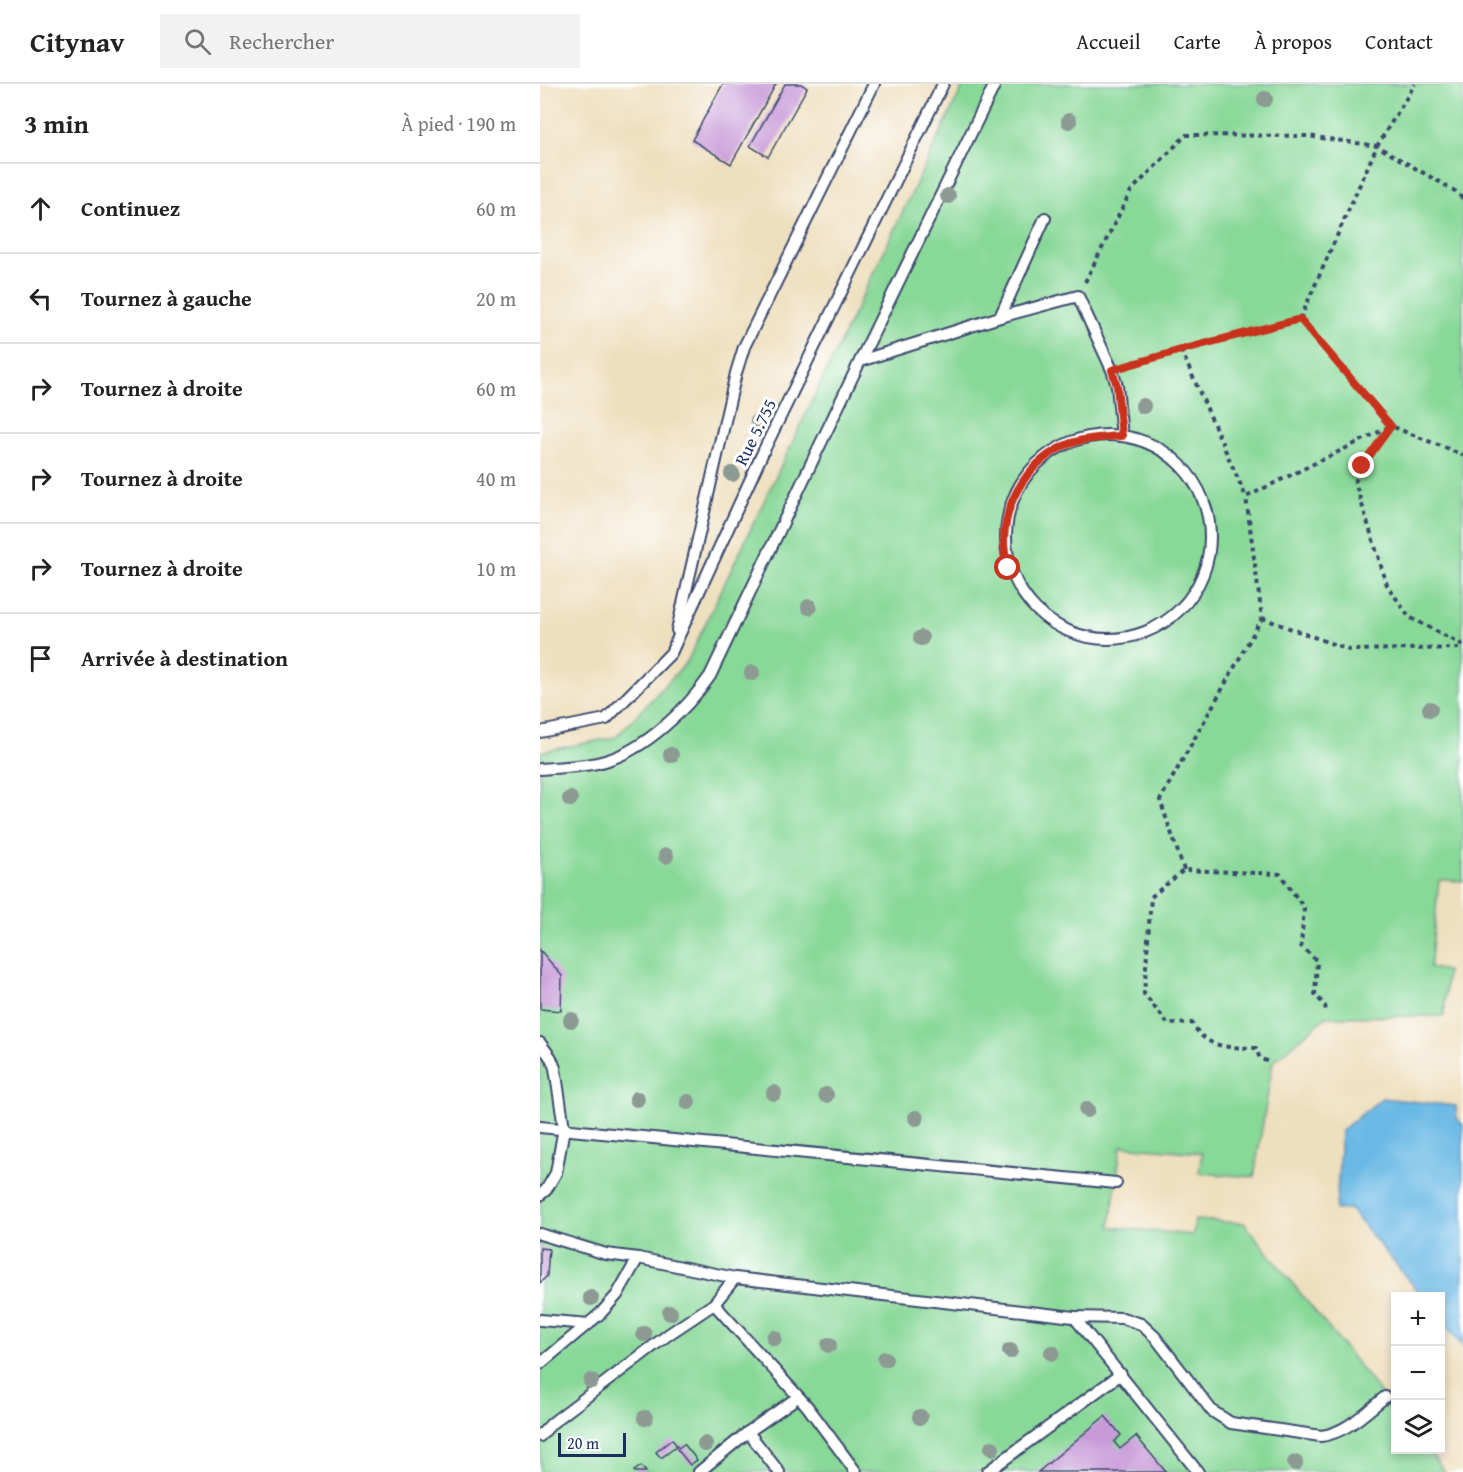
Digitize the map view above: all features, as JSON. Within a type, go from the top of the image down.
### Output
[{"type":"lane","points":[[671,653],[744,347],[874,84]]},
{"type":"lane","name":"Rue 5.755","points":[[540,732],[606,719],[671,653],[764,450],[943,84]]},
{"type":"lane","points":[[540,769],[604,762],[623,754],[676,716],[710,676],[995,84]]},
{"type":"lane","points":[[1000,317],[1044,218]]},
{"type":"lane","points":[[860,361],[1000,317],[1078,296],[1112,370],[1117,386],[1122,436]]},
{"type":"lane","points":[[1122,436],[1146,442],[1168,453],[1186,468],[1200,487],[1208,510],[1212,533],[1209,556],[1202,579],[1189,599],[1172,616],[1151,628],[1105,640],[1079,636],[1055,627],[1034,612],[1018,592],[1008,568],[1004,543],[1006,517],[1015,493],[1029,472],[1049,455],[1072,443],[1122,436]]},
{"type":"lane","points":[[540,1043],[555,1068],[564,1128],[556,1173],[546,1190],[540,1195]]},
{"type":"lane","points":[[540,1127],[1116,1183]]},
{"type":"lane","points":[[540,1234],[606,1254],[638,1258],[735,1278],[1074,1317],[1122,1318],[1141,1324],[1155,1337],[1212,1411],[1231,1423],[1321,1436],[1334,1435],[1349,1426],[1384,1397]]},
{"type":"lane","points":[[540,1364],[589,1324],[617,1295],[638,1258]]},
{"type":"lane","points":[[540,1436],[552,1423],[660,1341],[714,1304],[735,1278]]},
{"type":"lane","points":[[714,1304],[798,1397],[856,1472]]},
{"type":"lane","points":[[1074,1317],[1198,1472]]},
{"type":"lane","points":[[540,1320],[589,1324]]},
{"type":"lane","points":[[987,1472],[1121,1374]]},
{"type":"lane","points":[[699,1472],[747,1432],[798,1397]]},
{"type":"lane","points":[[747,1432],[779,1472]]},
{"type":"path","points":[[1300,319],[1377,146],[1415,84]]},
{"type":"path","points":[[1078,296],[1131,191],[1186,135],[1308,136],[1377,146],[1455,191],[1463,199]]},
{"type":"path","points":[[1112,370],[1300,319]]},
{"type":"path","points":[[1300,319],[1391,426],[1463,454]]},
{"type":"path","points":[[1181,350],[1245,497],[1262,618],[1160,800],[1184,870]]},
{"type":"path","points":[[1245,497],[1391,426]]},
{"type":"path","points":[[1391,426],[1362,466],[1354,482],[1387,585],[1410,617],[1463,647]]},
{"type":"path","points":[[1262,618],[1349,650],[1463,647]]},
{"type":"path","points":[[1267,1061],[1260,1059],[1256,1048],[1215,1046],[1197,1031],[1192,1023],[1168,1024],[1144,994],[1151,897],[1184,870],[1280,874],[1304,908],[1301,946],[1317,961],[1315,994],[1325,1006],[1327,1014]]},
{"type":"green space","points":[[964,84],[1463,84],[1463,881],[1439,880],[1430,968],[1447,971],[1444,1016],[1326,1017],[1273,1062],[1254,1177],[1199,1173],[1202,1153],[1121,1146],[1110,1227],[1193,1235],[1195,1220],[1244,1223],[1391,1406],[1391,1454],[1430,1454],[1445,1472],[540,1472],[540,752],[616,737],[687,662]]},
{"type":"water","points":[[1382,1098],[1456,1106],[1457,1118],[1463,1125],[1463,1347],[1445,1324],[1445,1292],[1419,1292],[1350,1209],[1336,1210],[1341,1131]]},
{"type":"building","points":[[723,84],[776,84],[731,164],[692,140]]},
{"type":"building","points":[[785,84],[801,84],[807,88],[768,157],[750,146]]},
{"type":"building","points":[[540,950],[562,976],[561,1011],[540,1009]]},
{"type":"building","points":[[540,1248],[549,1249],[547,1276],[540,1283]]},
{"type":"building","points":[[1105,1416],[1121,1435],[1114,1442],[1120,1449],[1136,1436],[1166,1472],[1038,1472]]},
{"type":"building","points":[[672,1439],[677,1446],[661,1458],[656,1452]]},
{"type":"building","points":[[684,1444],[697,1460],[690,1465],[677,1449]]},
{"type":"building","points":[[641,1466],[646,1472],[634,1471]]},
{"type":"route","points":[[1008,568],[1004,543],[1006,517],[1015,493],[1029,472],[1049,455],[1072,443],[1122,436],[1117,386],[1112,370],[1181,350],[1300,319],[1391,426],[1362,466]]}]
